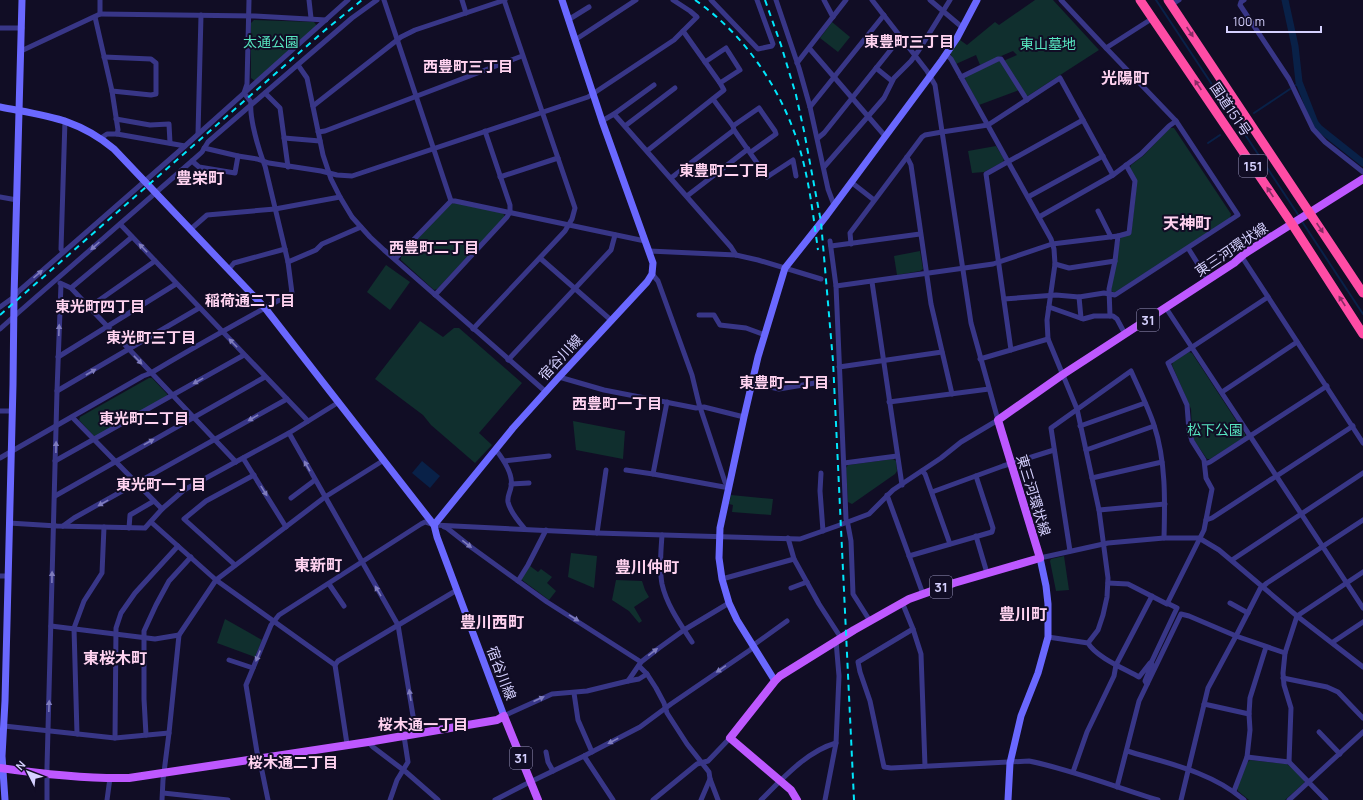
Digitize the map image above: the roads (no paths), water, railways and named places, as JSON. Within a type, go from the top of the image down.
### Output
[{"type":"highway","name":"国道151号","points":[[1140,0],[1301,218],[1363,293]]},
{"type":"highway","name":"国道151号","points":[[1173,2],[1301,218],[1363,334]]},
{"type":"main road","name":"東三河環状線","points":[[730,738],[774,681],[780,676],[902,602],[987,573],[1040,558],[1010,464],[998,420],[1062,375],[1166,308],[1242,257],[1244,254],[1363,179]]},
{"type":"main road","points":[[1,768],[110,778],[129,778],[368,742],[497,720],[504,716]]},
{"type":"main road","name":"31","points":[[504,716],[538,800]]},
{"type":"main road","points":[[730,738],[791,790],[796,800]]},
{"type":"street","points":[[5,800],[1,768],[4,726],[2,689],[4,576],[9,523],[22,0]]},
{"type":"street","points":[[100,0],[97,16],[112,91],[118,134]]},
{"type":"street","points":[[244,93],[247,84],[248,0]]},
{"type":"street","points":[[309,0],[310,18]]},
{"type":"street","points":[[0,307],[2,302],[14,297],[348,0]]},
{"type":"street","points":[[0,330],[14,316],[202,152],[208,142],[352,18],[377,0]]},
{"type":"street","points":[[384,0],[451,201]]},
{"type":"street","points":[[462,0],[466,13]]},
{"type":"street","points":[[313,106],[397,40],[415,30],[504,0],[575,208],[565,231],[473,329]]},
{"type":"street","points":[[562,0],[602,120],[653,263],[652,274],[658,281],[692,375],[700,408],[725,482],[729,487]]},
{"type":"street","points":[[575,40],[636,0]]},
{"type":"street","points":[[204,148],[288,167],[342,175],[356,175],[588,97],[674,40],[697,17],[673,0]]},
{"type":"street","points":[[711,0],[758,49],[772,46],[773,44],[757,0]]},
{"type":"street","points":[[776,0],[810,107],[828,189],[834,204]]},
{"type":"street","points":[[824,0],[833,16]]},
{"type":"street","points":[[797,63],[846,0]]},
{"type":"street","points":[[0,107],[65,120],[101,138],[114,150],[145,180],[265,308],[434,525],[597,533],[800,538],[869,514],[887,495],[941,458],[961,442],[998,420],[971,323],[935,85],[915,55],[872,0]]},
{"type":"street","points":[[930,0],[963,28]]},
{"type":"street","points":[[824,168],[884,98],[892,81],[915,55],[950,0]]},
{"type":"street","points":[[774,681],[737,620],[729,603],[722,579],[719,558],[720,528],[744,417],[765,335],[786,268],[946,54],[963,28],[977,0]]},
{"type":"street","points":[[1004,299],[1050,295],[1079,297],[1104,293],[1115,295],[1238,215],[1176,121],[1061,0]]},
{"type":"street","points":[[1244,0],[1240,5],[1289,79],[1300,98],[1313,129],[1325,142],[1363,172]]},
{"type":"street","points":[[568,20],[589,7]]},
{"type":"street","points":[[21,51],[97,16],[201,15],[310,18],[326,20]]},
{"type":"street","points":[[198,134],[201,15]]},
{"type":"street","points":[[810,107],[835,78],[884,15]]},
{"type":"street","points":[[1106,48],[1153,18]]},
{"type":"street","points":[[0,28],[22,28]]},
{"type":"street","points":[[647,152],[724,90],[683,31]]},
{"type":"street","points":[[818,138],[824,133],[901,37]]},
{"type":"street","points":[[705,62],[726,48],[740,70],[720,83]]},
{"type":"street","points":[[809,48],[885,136]]},
{"type":"street","points":[[946,54],[951,59],[1028,197],[1051,239],[1054,249],[1055,264],[1047,320],[1048,339],[1077,409],[1099,510],[1108,583],[1106,607],[1101,622],[1094,636],[1088,643]]},
{"type":"street","points":[[318,132],[325,131],[522,56]]},
{"type":"street","points":[[104,57],[151,59],[156,63],[156,94],[151,96],[112,91]]},
{"type":"street","points":[[961,77],[998,59],[1001,59],[1027,100]]},
{"type":"street","points":[[298,65],[307,78],[320,141],[329,172],[340,197],[352,217],[395,259],[546,392]]},
{"type":"street","points":[[876,68],[892,81]]},
{"type":"street","points":[[851,244],[850,233],[922,137],[925,135],[988,125],[1060,78],[1114,175]]},
{"type":"street","points":[[602,120],[614,114],[654,84]]},
{"type":"street","points":[[625,126],[675,88]]},
{"type":"street","points":[[0,458],[143,376],[151,373],[222,331],[292,293],[285,249],[250,111],[252,102],[244,93]]},
{"type":"street","points":[[265,93],[280,108],[288,167]]},
{"type":"street","points":[[713,99],[767,177],[793,160],[796,176]]},
{"type":"street","points":[[671,178],[759,108],[776,134],[749,150],[686,196]]},
{"type":"street","points":[[614,114],[731,246],[736,255]]},
{"type":"street","points":[[116,119],[150,125],[169,124],[170,143]]},
{"type":"street","points":[[63,252],[61,249],[65,120]]},
{"type":"street","points":[[1011,350],[986,174],[1083,120]]},
{"type":"street","points":[[1039,217],[1114,175],[1141,154],[1176,121]]},
{"type":"street","points":[[435,295],[507,218],[510,212],[510,205],[485,131]]},
{"type":"street","points":[[101,138],[107,134],[118,134],[185,146]]},
{"type":"street","points":[[284,138],[320,141]]},
{"type":"street","points":[[192,161],[198,167],[235,173],[238,156]]},
{"type":"street","points":[[1028,197],[1103,156]]},
{"type":"street","points":[[907,157],[911,165],[931,304],[952,394]]},
{"type":"street","points":[[500,177],[558,158]]},
{"type":"street","points":[[836,286],[872,282],[999,262],[1052,244],[1118,236],[1129,233],[1135,181],[1126,165]]},
{"type":"street","points":[[851,182],[874,200]]},
{"type":"street","points":[[0,197],[16,200]]},
{"type":"street","points":[[191,229],[206,215],[275,209],[340,197]]},
{"type":"street","points":[[395,259],[451,201],[645,241]]},
{"type":"street","points":[[1098,211],[1111,237]]},
{"type":"street","points":[[120,224],[308,421]]},
{"type":"street","points":[[288,262],[316,250],[322,244],[361,227]]},
{"type":"street","points":[[870,621],[853,594],[851,541],[846,519],[836,286],[831,244],[851,244],[920,234]]},
{"type":"street","points":[[508,360],[611,250],[615,235]]},
{"type":"street","points":[[1110,316],[1109,289],[1115,261],[1118,236]]},
{"type":"street","points":[[71,288],[132,237]]},
{"type":"street","points":[[1188,248],[1208,280]]},
{"type":"street","points":[[229,269],[234,263],[285,249]]},
{"type":"street","points":[[649,251],[736,255],[821,279]]},
{"type":"street","points":[[1242,257],[1363,443]]},
{"type":"street","points":[[540,258],[612,321]]},
{"type":"street","points":[[88,308],[154,261]]},
{"type":"street","points":[[1055,264],[1069,268],[1115,261]]},
{"type":"street","name":"宿谷川線","points":[[504,716],[456,590],[434,525],[513,428],[612,321],[647,282],[652,274]]},
{"type":"street","points":[[47,800],[53,525],[61,284],[58,279]]},
{"type":"street","points":[[872,282],[902,485]]},
{"type":"street","points":[[61,284],[71,288],[88,308],[108,327],[236,462]]},
{"type":"street","points":[[58,357],[176,284]]},
{"type":"street","points":[[1079,297],[1081,318]]},
{"type":"street","points":[[1167,603],[1204,530],[1212,489],[1206,478],[1205,464],[1200,452],[1192,441],[1189,431],[1187,405],[1168,363],[1268,298]]},
{"type":"street","points":[[1049,307],[1081,318],[1116,317],[1125,334]]},
{"type":"street","points":[[57,391],[199,308]]},
{"type":"street","points":[[1166,308],[1363,608]]},
{"type":"street","points":[[699,315],[714,315],[720,325],[746,328],[765,335]]},
{"type":"street","points":[[980,359],[1048,339]]},
{"type":"street","points":[[1222,392],[1297,342]]},
{"type":"street","points":[[839,367],[942,352]]},
{"type":"street","points":[[56,461],[244,355]]},
{"type":"street","points":[[1070,551],[1051,428],[1131,372],[1145,403],[1159,442],[1165,504],[1164,538]]},
{"type":"street","points":[[54,496],[266,377]]},
{"type":"street","points":[[559,377],[604,390],[696,408],[704,407],[744,417]]},
{"type":"street","points":[[752,383],[779,389],[827,381]]},
{"type":"street","points":[[1205,464],[1250,437],[1327,386]]},
{"type":"street","points":[[890,402],[989,389]]},
{"type":"street","points":[[63,526],[74,518],[287,399]]},
{"type":"street","points":[[9,523],[145,528],[162,509],[184,490],[289,433],[339,402]]},
{"type":"street","points":[[653,474],[667,402]]},
{"type":"street","points":[[1080,426],[1145,403]]},
{"type":"street","points":[[0,411],[12,411]]},
{"type":"street","points":[[72,417],[162,509]]},
{"type":"street","points":[[1086,450],[1154,426]]},
{"type":"street","points":[[1206,520],[1212,518],[1353,426]]},
{"type":"street","points":[[289,433],[398,625],[416,734]]},
{"type":"street","points":[[496,450],[504,461],[510,474],[512,484],[508,498],[509,507],[525,530]]},
{"type":"street","points":[[932,492],[1054,450]]},
{"type":"street","points":[[504,461],[549,456]]},
{"type":"street","points":[[844,463],[897,456]]},
{"type":"street","points":[[243,458],[286,526]]},
{"type":"street","points":[[162,800],[179,635],[216,580],[325,497],[384,460]]},
{"type":"street","points":[[1092,478],[1162,462]]},
{"type":"street","points":[[597,533],[606,470]]},
{"type":"street","points":[[626,470],[729,487]]},
{"type":"street","points":[[922,471],[925,474],[932,492],[950,544]]},
{"type":"street","points":[[820,473],[823,531]]},
{"type":"street","points":[[1232,560],[1363,473]]},
{"type":"street","points":[[235,565],[184,519],[206,501],[254,475]]},
{"type":"street","points":[[909,556],[992,532],[993,528],[976,476]]},
{"type":"street","points":[[291,498],[315,480]]},
{"type":"street","points":[[512,484],[529,483]]},
{"type":"street","points":[[887,495],[922,594]]},
{"type":"street","points":[[129,528],[130,515],[154,501]]},
{"type":"street","points":[[1099,510],[1165,504]]},
{"type":"street","points":[[1181,800],[1208,688],[1260,589],[1363,520]]},
{"type":"street","points":[[151,522],[216,580],[335,665],[347,744]]},
{"type":"street","points":[[268,800],[246,685],[271,625],[279,615],[330,584],[425,522],[447,528],[518,581],[640,664],[656,688],[666,707],[667,713],[683,738],[709,772],[718,800]]},
{"type":"street","points":[[77,734],[74,628],[84,601],[102,573],[104,527]]},
{"type":"street","points":[[518,581],[546,530]]},
{"type":"street","points":[[662,534],[660,557],[662,585],[673,612],[692,642]]},
{"type":"street","points":[[976,536],[987,573]]},
{"type":"street","points":[[788,538],[794,559],[838,640],[839,676],[836,743],[825,800]]},
{"type":"street","points":[[1008,800],[1010,763],[1021,716],[1040,666],[1048,637],[1048,598],[1040,558],[1103,543],[1164,538],[1199,538],[1232,560],[1297,616],[1363,667]]},
{"type":"street","points":[[115,738],[115,633],[121,613],[135,594],[178,546]]},
{"type":"street","points":[[146,735],[144,699],[144,630],[169,581],[191,558]]},
{"type":"street","points":[[722,579],[794,559]]},
{"type":"street","points":[[1289,762],[1291,708],[1283,678],[1285,653],[1297,616],[1363,572]]},
{"type":"street","points":[[791,588],[807,582]]},
{"type":"street","points":[[1048,637],[1088,643],[1091,648],[1116,665],[1139,677],[1151,663],[1177,608],[1128,584],[1108,583]]},
{"type":"street","points":[[330,584],[344,606]]},
{"type":"street","points":[[335,665],[338,661],[456,590]]},
{"type":"street","points":[[1073,772],[1087,732],[1114,676],[1116,665],[1152,596]]},
{"type":"street","points":[[902,602],[921,654],[925,766]]},
{"type":"street","points":[[628,681],[640,664],[684,630],[729,603]]},
{"type":"street","points":[[1230,603],[1248,613]]},
{"type":"street","points":[[1117,787],[1139,701],[1181,614],[1236,636],[1285,653]]},
{"type":"street","points":[[495,800],[592,752],[640,726],[753,647],[787,621]]},
{"type":"street","points":[[1332,642],[1363,622]]},
{"type":"street","points":[[51,626],[155,639],[179,635]]},
{"type":"street","points":[[913,629],[858,662],[870,701],[884,767],[891,768],[1029,761],[1073,772],[1158,800]]},
{"type":"street","points":[[1234,791],[1247,757],[1250,730],[1250,698],[1266,647]]},
{"type":"street","points":[[229,660],[253,668]]},
{"type":"street","points":[[1148,684],[1145,681],[1152,664],[1151,663]]},
{"type":"street","points":[[504,716],[552,694],[574,693],[598,689],[639,679],[647,674]]},
{"type":"street","points":[[1283,678],[1327,687],[1338,692],[1363,718]]},
{"type":"street","points":[[574,693],[578,720],[592,752]]},
{"type":"street","points":[[1204,704],[1249,714]]},
{"type":"street","points":[[4,726],[115,738],[169,733]]},
{"type":"street","points":[[1319,732],[1340,754]]},
{"type":"street","points":[[1289,800],[1363,732]]},
{"type":"street","points":[[390,800],[397,780],[408,762],[404,736]]},
{"type":"street","points":[[653,800],[692,768],[708,760],[730,738]]},
{"type":"street","points":[[368,742],[438,800]]},
{"type":"street","points":[[761,800],[794,767],[814,752],[825,746],[836,743]]},
{"type":"street","points":[[1127,751],[1207,777],[1234,791],[1244,800]]},
{"type":"street","points":[[546,752],[548,762],[553,771]]},
{"type":"street","points":[[584,756],[613,800]]},
{"type":"street","points":[[1247,757],[1289,762],[1326,800]]},
{"type":"street","points":[[107,800],[110,778]]},
{"type":"street","points":[[701,800],[710,779]]},
{"type":"street","points":[[163,793],[228,800]]},
{"type":"water","points":[[422,461],[440,476],[430,488],[412,473]]},
{"type":"waterway","points":[[1156,0],[1299,216]]},
{"type":"waterway","points":[[1285,0],[1295,46],[1299,82],[1315,123],[1319,128],[1363,163]]},
{"type":"waterway","points":[[1296,85],[1299,82]]},
{"type":"waterway","points":[[1254,113],[1290,89]]},
{"type":"waterway","points":[[1208,143],[1220,135]]},
{"type":"waterway","points":[[1301,220],[1363,314]]},
{"type":"railway","points":[[0,315],[324,31],[362,0]]},
{"type":"railway","points":[[695,0],[713,14],[744,45],[758,63],[781,102],[802,156],[818,250]]},
{"type":"railway","points":[[765,0],[781,45],[796,95],[821,222],[833,361],[854,800]]},
{"type":"district","name":"東豊町三丁目","points":[[909,41]]},
{"type":"district","name":"西豊町三丁目","points":[[468,66]]},
{"type":"district","name":"光陽町","points":[[1125,78]]},
{"type":"district","name":"東豊町二丁目","points":[[724,170]]},
{"type":"district","name":"豊栄町","points":[[200,178]]},
{"type":"district","name":"天神町","points":[[1187,223]]},
{"type":"district","name":"西豊町二丁目","points":[[434,247]]},
{"type":"district","name":"稲荷通二丁目","points":[[250,300]]},
{"type":"district","name":"東光町四丁目","points":[[100,306]]},
{"type":"district","name":"東光町三丁目","points":[[151,337]]},
{"type":"district","name":"東豊町一丁目","points":[[784,382]]},
{"type":"district","name":"西豊町一丁目","points":[[617,403]]},
{"type":"district","name":"東光町二丁目","points":[[144,418]]},
{"type":"district","name":"東光町一丁目","points":[[161,484]]},
{"type":"district","name":"東新町","points":[[318,565]]},
{"type":"district","name":"豊川仲町","points":[[647,567]]},
{"type":"district","name":"豊川町","points":[[1023,614]]},
{"type":"district","name":"豊川西町","points":[[492,622]]},
{"type":"district","name":"東桜木町","points":[[115,658]]},
{"type":"district","name":"桜木通一丁目","points":[[423,724]]},
{"type":"district","name":"桜木通二丁目","points":[[293,762]]},
{"type":"park label","name":"太通公園","points":[[271,41]]},
{"type":"park label","name":"東山墓地","points":[[1048,43]]},
{"type":"park label","name":"松下公園","points":[[1215,429]]}]
